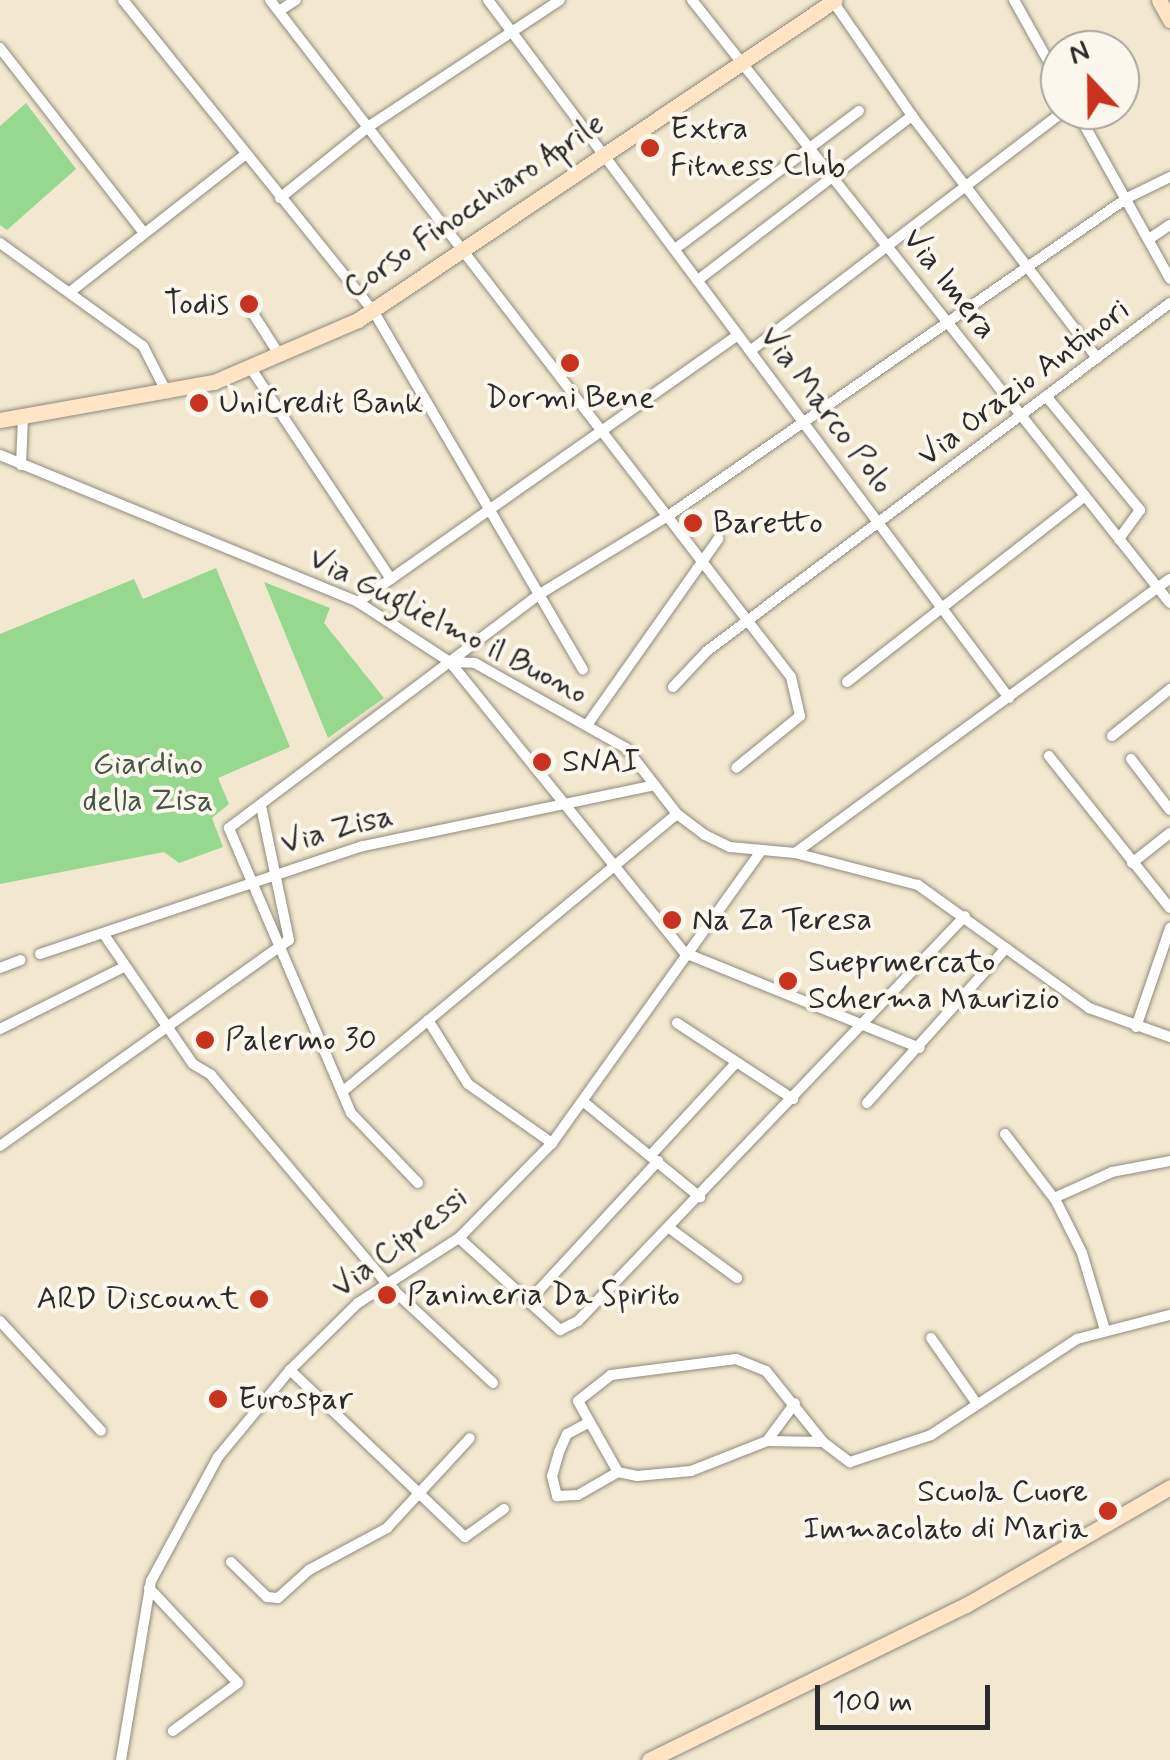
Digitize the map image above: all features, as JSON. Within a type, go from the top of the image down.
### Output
[{"type":"street","points":[[124,0],[374,312],[583,669]]},
{"type":"street","points":[[270,0],[791,677],[802,711],[736,768]]},
{"type":"street","points":[[279,11],[296,0]]},
{"type":"street","name":"Via Marco Polo","points":[[488,0],[1009,698]]},
{"type":"street","points":[[280,198],[368,126],[560,0]]},
{"type":"street","name":"Via Imera","points":[[692,0],[1170,603]]},
{"type":"street","points":[[833,0],[912,116],[1097,358]]},
{"type":"street","name":"Corso Finocchiaro Aprile","points":[[0,420],[168,393],[252,370],[374,312],[465,252],[602,152],[833,0]]},
{"type":"street","points":[[1014,0],[1040,46]]},
{"type":"street","points":[[1160,0],[1170,20]]},
{"type":"street","points":[[0,48],[142,232]]},
{"type":"street","points":[[675,250],[859,111]]},
{"type":"street","points":[[698,280],[912,116]]},
{"type":"street","points":[[750,351],[1040,130]]},
{"type":"street","points":[[1088,130],[1170,279]]},
{"type":"street","points":[[70,292],[246,154]]},
{"type":"street","points":[[418,1183],[352,1113],[248,883],[228,828],[540,594],[668,516],[1027,265],[1127,198],[1170,176]]},
{"type":"street","points":[[1149,239],[1170,225]]},
{"type":"street","points":[[0,242],[143,346],[168,393]]},
{"type":"street","name":"Via Orazio Antinori","points":[[672,687],[750,621],[1170,303]]},
{"type":"street","points":[[250,309],[281,356]]},
{"type":"street","points":[[358,602],[600,428],[738,335]]},
{"type":"street","points":[[252,370],[391,579]]},
{"type":"street","points":[[1046,396],[1140,510],[1119,539]]},
{"type":"street","points":[[20,465],[23,417]]},
{"type":"street","name":"Via Guglielmo il Buono","points":[[0,455],[358,602],[450,662],[475,663],[626,748],[677,814]]},
{"type":"street","points":[[847,682],[1085,496]]},
{"type":"street","points":[[587,725],[718,539]]},
{"type":"street","points":[[795,853],[1170,580]]},
{"type":"street","points":[[450,662],[558,802],[685,953],[920,1048]]},
{"type":"street","points":[[1112,736],[1170,690]]},
{"type":"street","points":[[1049,756],[1170,908]]},
{"type":"street","points":[[1131,759],[1170,810]]},
{"type":"street","name":"Via Zisa","points":[[40,954],[105,936],[274,872],[558,802],[656,785]]},
{"type":"street","points":[[0,1146],[289,940],[261,806]]},
{"type":"street","points":[[342,1092],[677,814],[730,847],[795,853],[907,881],[964,916],[1089,1008],[1170,1036]]},
{"type":"street","points":[[1132,863],[1170,833]]},
{"type":"street","name":"Via Cipressi","points":[[121,1760],[149,1588],[179,1522],[218,1458],[290,1370],[358,1303],[460,1238],[552,1143],[585,1102],[685,953],[760,852]]},
{"type":"street","points":[[460,1238],[560,1330],[578,1321],[672,1230],[964,916]]},
{"type":"street","points":[[1136,1027],[1170,928]]},
{"type":"street","points":[[105,936],[163,1028],[211,1075],[387,1284],[493,1383]]},
{"type":"street","points":[[867,1103],[1006,948]]},
{"type":"street","points":[[0,968],[21,960]]},
{"type":"street","points":[[0,1030],[122,968]]},
{"type":"street","points":[[428,1020],[468,1084],[552,1143]]},
{"type":"street","points":[[677,1024],[793,1099]]},
{"type":"street","points":[[528,1302],[735,1064]]},
{"type":"street","points":[[585,1102],[700,1197]]},
{"type":"street","points":[[1004,1134],[1054,1198],[1082,1253],[1105,1330]]},
{"type":"street","points":[[1054,1198],[1112,1172],[1170,1161]]},
{"type":"street","points":[[672,1230],[737,1278]]},
{"type":"street","points":[[618,1472],[586,1424],[578,1401],[611,1376],[736,1359],[766,1371],[823,1442],[850,1462],[880,1455],[931,1434],[975,1400],[1076,1339],[1170,1315]]},
{"type":"street","points":[[0,1321],[100,1431]]},
{"type":"street","points":[[931,1338],[975,1400]]},
{"type":"street","points":[[290,1370],[464,1537],[504,1509]]},
{"type":"street","points":[[767,1441],[795,1404]]},
{"type":"street","points":[[586,1424],[567,1434],[559,1452],[552,1476],[557,1496],[578,1495],[618,1472],[691,1470],[767,1441],[823,1442]]},
{"type":"street","points":[[231,1562],[268,1597],[278,1598],[309,1570],[388,1528],[470,1438]]},
{"type":"street","points":[[649,1760],[966,1605],[1170,1487]]},
{"type":"street","points":[[149,1588],[238,1683],[172,1731]]},
{"type":"green space","points":[[26,103],[76,169],[7,230],[0,225],[0,126]]},
{"type":"green space","name":"Giardino della Zisa","points":[[216,568],[290,747],[218,778],[229,804],[212,818],[223,847],[179,863],[164,852],[0,884],[0,634],[134,579],[143,599]]},
{"type":"green space","points":[[264,582],[330,608],[324,623],[384,698],[328,738]]},
{"type":"place","name":"Extra Fitness Club","points":[[650,148]]},
{"type":"place","name":"Todis","points":[[249,304]]},
{"type":"place","name":"Dormi Bene","points":[[570,363]]},
{"type":"place","name":"UniCredit Bank","points":[[199,403]]},
{"type":"place","name":"Baretto","points":[[693,523]]},
{"type":"place","name":"SNAI","points":[[542,762]]},
{"type":"place","name":"Na Za Teresa","points":[[672,920]]},
{"type":"place","name":"Sueprmercato Scherma Maurizio","points":[[788,981]]},
{"type":"place","name":"Palermo 30","points":[[205,1040]]},
{"type":"place","name":"Panineria Da Spirito","points":[[387,1295]]},
{"type":"place","name":"ARD Discount","points":[[259,1299]]},
{"type":"place","name":"Eurospar","points":[[218,1399]]},
{"type":"place","name":"Scuola Cuore Immacolato di Maria","points":[[1108,1511]]}]
